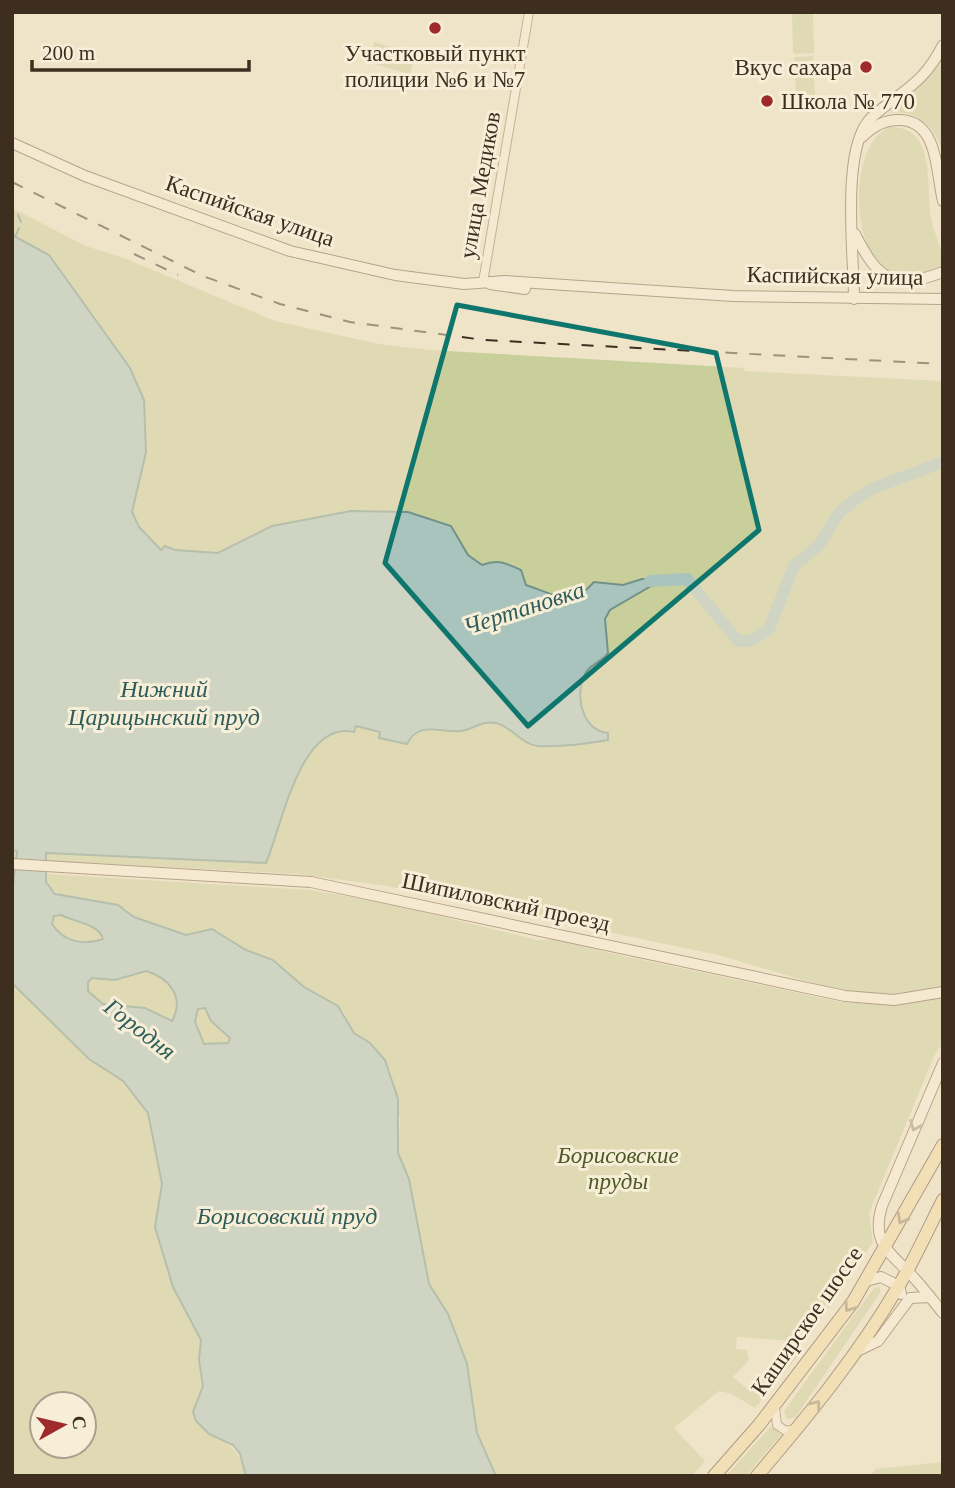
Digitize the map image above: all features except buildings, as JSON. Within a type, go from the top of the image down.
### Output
[{"type":"main road","points":[[854,299],[851,170],[857,142],[872,117],[919,81],[943,46]]},
{"type":"main road","points":[[857,142],[870,130],[886,122],[900,120],[915,124],[930,141],[943,201]]},
{"type":"main road","name":"Каспийская улица","points":[[12,143],[85,176],[290,251],[395,275],[464,284],[483,282],[854,299],[943,299]]},
{"type":"main road","points":[[854,232],[870,264],[887,277],[910,281],[943,272]]},
{"type":"main road","name":"Шипиловский проезд","points":[[12,864],[311,882],[845,996],[894,1000],[943,992]]},
{"type":"main road","points":[[943,1063],[882,1206],[878,1227],[884,1248],[943,1313]]},
{"type":"main road","name":"Каширское шоссе","points":[[714,1476],[815,1355],[866,1281],[943,1145]]},
{"type":"main road","points":[[757,1476],[797,1429],[855,1352],[899,1286],[943,1200]]},
{"type":"main road","points":[[866,1281],[881,1277],[899,1286]]},
{"type":"main road","points":[[899,1286],[902,1307]]},
{"type":"main road","points":[[855,1352],[878,1341],[902,1307],[915,1296],[930,1297]]},
{"type":"street","name":"улица Медиков","points":[[483,282],[529,12]]},
{"type":"street","points":[[775,1404],[777,1425],[786,1431],[797,1429]]},
{"type":"highlighted area","points":[[457,305],[716,353],[759,530],[528,726],[385,563]]},
{"type":"green space","points":[[792,12],[813,13],[814,53],[793,52]]},
{"type":"green space","points":[[374,42],[416,53],[410,74],[369,63]]},
{"type":"green space","points":[[813,56],[815,95],[796,96],[794,57]]},
{"type":"green space","points":[[943,56],[941,148],[933,132],[922,120],[907,114],[888,113],[919,87]]},
{"type":"green space","points":[[891,127],[905,130],[916,137],[922,147],[928,174],[931,217],[943,260],[943,268],[911,277],[900,277],[883,269],[871,252],[863,230],[859,205],[860,179],[866,156],[876,137]]},
{"type":"green space","points":[[12,208],[86,246],[124,258],[275,321],[379,344],[429,350],[745,368],[744,371],[943,381],[943,986],[894,994],[843,992],[718,955],[387,886],[298,874],[12,859]]},
{"type":"green space","name":"Борисовские пруды","points":[[46,874],[310,890],[387,903],[538,940],[562,939],[605,952],[841,1002],[898,1005],[943,997],[943,1043],[935,1054],[869,1213],[873,1242],[805,1342],[737,1337],[736,1349],[747,1350],[749,1360],[733,1377],[750,1391],[783,1357],[796,1350],[798,1356],[755,1408],[732,1394],[719,1391],[674,1428],[705,1461],[692,1476],[496,1476],[477,1433],[467,1364],[448,1314],[429,1284],[409,1179],[398,1153],[400,1119],[391,1074],[385,1060],[370,1043],[354,1033],[343,1011],[303,987],[270,959],[246,950],[212,929],[186,935],[134,917],[127,909],[65,897],[48,884]]},
{"type":"green space","points":[[61,915],[92,927],[103,939],[81,942],[62,935],[52,924],[54,916]]},
{"type":"green space","points":[[147,971],[162,979],[173,990],[177,1004],[172,1021],[145,1008],[103,1004],[88,991],[88,982],[92,978]]},
{"type":"green space","points":[[12,983],[89,1059],[123,1081],[148,1113],[162,1184],[155,1227],[173,1287],[201,1340],[199,1360],[203,1386],[197,1401],[196,1421],[233,1449],[246,1476],[12,1476]]},
{"type":"green space","points":[[205,1008],[211,1021],[230,1038],[228,1043],[204,1044],[195,1022],[198,1009]]},
{"type":"green space","points":[[880,1287],[880,1293],[795,1418],[787,1419],[784,1413],[786,1408],[874,1288]]},
{"type":"green space","points":[[771,1426],[781,1435],[746,1476],[726,1476]]},
{"type":"green space","points":[[943,1462],[943,1476],[870,1476],[876,1469]]},
{"type":"water","points":[[12,235],[49,255],[130,368],[144,400],[146,452],[132,512],[139,527],[161,550],[165,546],[175,550],[218,553],[272,526],[351,511],[408,512],[451,526],[468,555],[482,565],[497,562],[511,565],[521,570],[526,585],[554,595],[578,595],[594,582],[623,585],[642,579],[663,579],[610,610],[605,619],[608,653],[587,671],[583,679],[580,699],[582,709],[591,725],[608,733],[608,740],[538,746],[526,742],[502,725],[491,722],[460,731],[424,730],[418,732],[407,744],[379,738],[380,732],[356,726],[354,732],[335,733],[320,742],[306,759],[286,803],[266,863],[46,853],[46,882],[55,894],[118,905],[134,917],[186,935],[212,929],[246,950],[273,960],[304,987],[338,1006],[354,1033],[370,1043],[385,1060],[398,1099],[398,1153],[409,1179],[429,1284],[448,1314],[467,1364],[477,1433],[496,1476],[246,1476],[240,1454],[233,1445],[209,1434],[196,1421],[193,1412],[203,1386],[199,1360],[201,1340],[173,1287],[155,1227],[162,1184],[148,1113],[123,1081],[89,1059],[12,983],[12,896],[17,851],[12,850]],"holes":[[[61,915],[92,927],[103,939],[88,942],[68,939],[52,924],[54,916]],[[146,971],[162,979],[176,997],[176,1013],[172,1021],[145,1008],[103,1004],[88,991],[88,982],[92,978],[115,980]],[[205,1008],[211,1021],[230,1038],[228,1043],[204,1044],[195,1022],[198,1009]]]},
{"type":"waterway","points":[[18,215],[21,222]]},
{"type":"waterway","points":[[15,237],[19,228]]},
{"type":"waterway","name":"Чертановка","points":[[650,581],[687,579],[738,641],[750,641],[769,629],[794,566],[819,545],[839,513],[874,488],[943,462]]},
{"type":"railway","points":[[12,182],[203,276],[280,304],[350,322],[484,340],[943,364]]},
{"type":"railway","points":[[134,254],[178,275]]},
{"type":"place","name":"Участковый пункт полиции №6 и №7","points":[[435,28]]},
{"type":"place","name":"Вкус сахара","points":[[866,67]]},
{"type":"place","name":"Школа № 770","points":[[767,101]]},
{"type":"water label","name":"Нижний Царицынский пруд","points":[[164,703]]},
{"type":"water label","name":"Городня","points":[[140,1029]]},
{"type":"water label","name":"Борисовский пруд","points":[[287,1216]]}]
